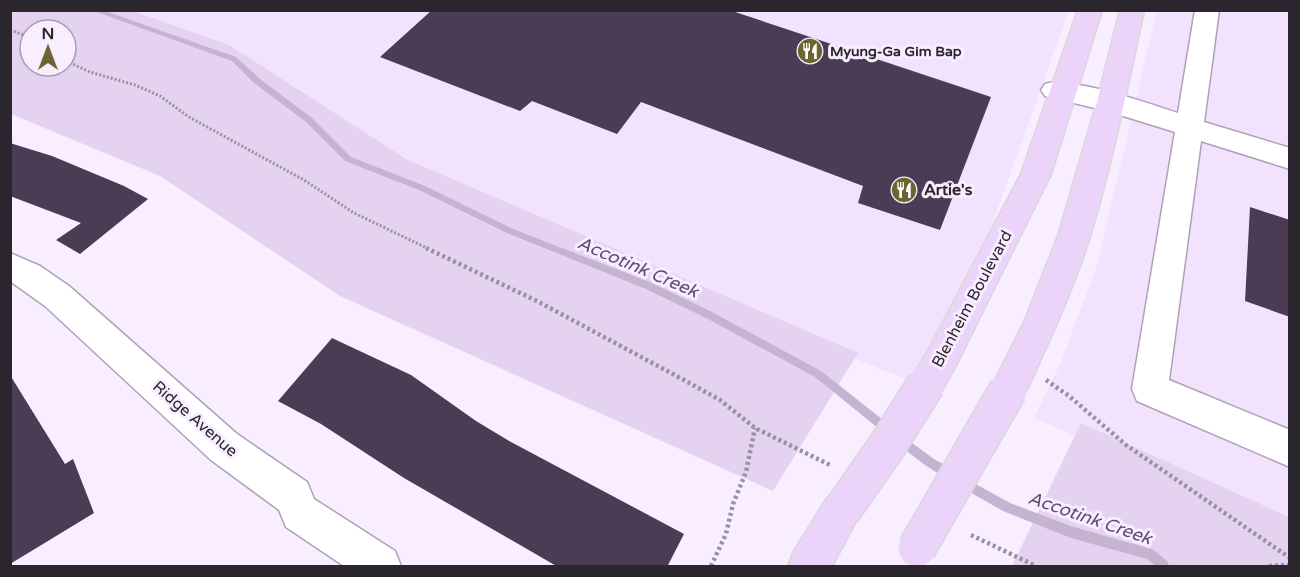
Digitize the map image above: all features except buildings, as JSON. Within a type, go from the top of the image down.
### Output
[{"type":"main road","name":"Blenheim Boulevard","points":[[809,567],[841,512],[889,443],[941,360],[1036,174],[1059,91],[1090,10]]},
{"type":"main road","points":[[911,557],[1014,378],[1041,322],[1075,233],[1111,102],[1132,10]]},
{"type":"street","points":[[1207,10],[1150,389],[1290,449]]},
{"type":"street","points":[[1059,91],[1111,102],[1290,159]]},
{"type":"street","name":"Ridge Avenue","points":[[10,266],[28,275],[57,296],[224,447],[293,495],[300,513],[380,567]]},
{"type":"path","points":[[78,66],[135,85],[160,96],[189,117],[304,180],[354,213],[537,302],[720,400],[755,428],[830,465]]},
{"type":"path","points":[[1014,378],[1069,396],[1126,445],[1290,558]]},
{"type":"path","points":[[711,567],[726,534],[733,504],[746,472],[755,428]]},
{"type":"path","points":[[971,535],[1036,567]]},
{"type":"path","points":[[1269,567],[1290,565]]},
{"type":"shaded area","points":[[10,11],[133,11],[229,45],[406,159],[858,353],[773,491],[340,296],[160,176],[11,114]]},
{"type":"shaded area","points":[[86,11],[1069,11],[967,294],[909,380],[677,289]]},
{"type":"shaded area","points":[[1157,11],[1289,11],[1289,529],[1034,418],[1059,366],[1096,269]]},
{"type":"shaded area","points":[[1081,423],[1289,517],[1289,566],[1012,566]]},
{"type":"waterway","name":"Accotink Creek","points":[[94,10],[234,59],[257,81],[309,120],[348,159],[422,188],[510,231],[649,286],[709,315],[818,374],[888,430]]},
{"type":"waterway","name":"Accotink Creek","points":[[901,440],[930,463],[951,475]]},
{"type":"waterway","name":"Accotink Creek","points":[[963,482],[1007,507],[1071,532],[1150,554],[1164,566]]},
{"type":"place","name":"Myung-Ga Gim Bap","points":[[810,51]]},
{"type":"place","name":"Artie's","points":[[904,190]]}]
